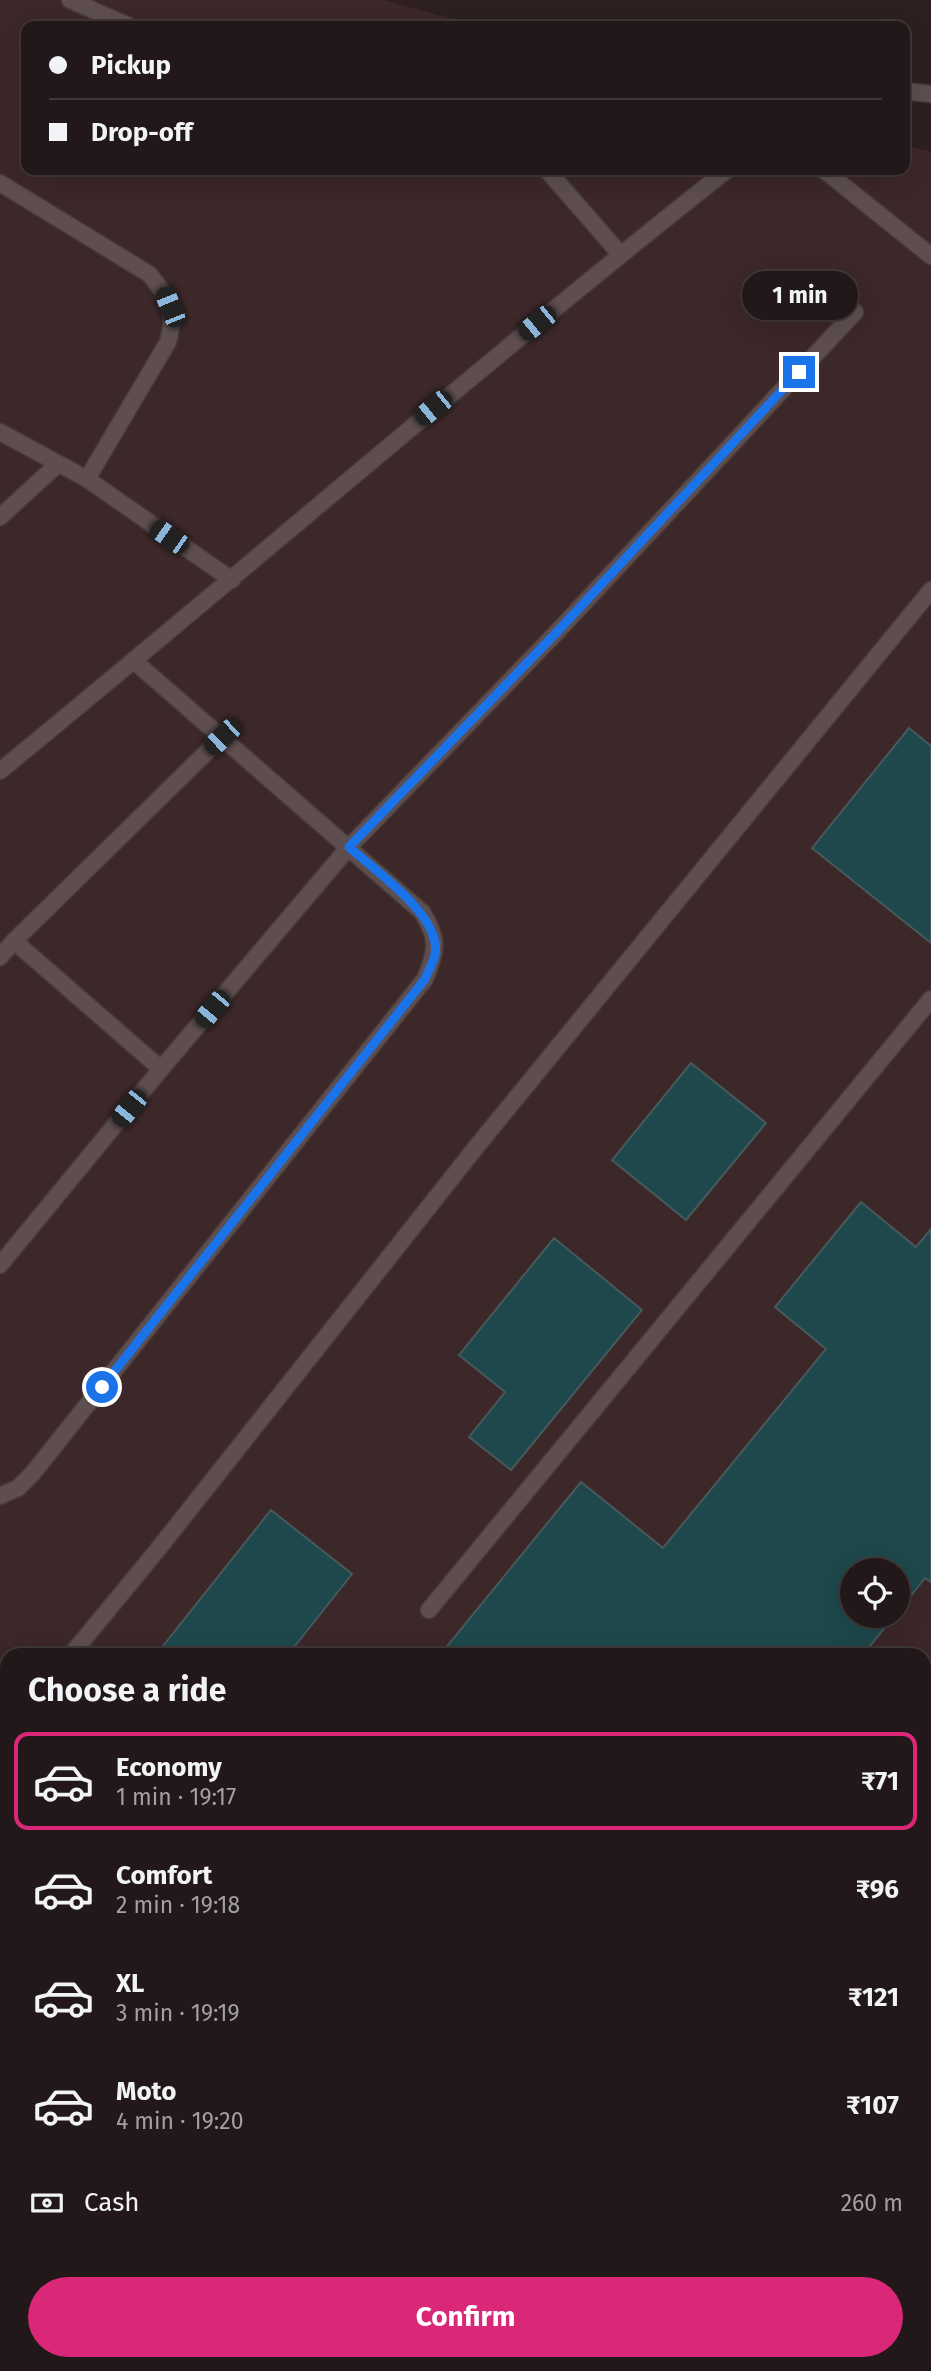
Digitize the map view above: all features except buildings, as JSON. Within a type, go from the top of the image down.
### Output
[{"type":"lane","points":[[70,0],[118,21]]},
{"type":"lane","points":[[910,92],[931,94]]},
{"type":"lane","points":[[551,175],[620,254]]},
{"type":"lane","points":[[0,771],[232,580],[412,426],[620,254],[721,175]]},
{"type":"lane","points":[[830,175],[931,256]]},
{"type":"lane","points":[[0,183],[149,274],[164,291],[170,307],[172,326],[168,342],[87,479]]},
{"type":"lane","points":[[0,1265],[349,847],[556,633],[855,312]]},
{"type":"lane","points":[[0,432],[87,479],[232,580]]},
{"type":"lane","points":[[0,517],[58,464]]},
{"type":"lane","points":[[77,1648],[477,1146],[931,590]]},
{"type":"lane","points":[[0,1496],[19,1488],[33,1474],[425,979],[435,954],[435,939],[422,912],[134,661]]},
{"type":"lane","points":[[0,957],[222,737]]},
{"type":"lane","points":[[14,941],[161,1069]]},
{"type":"lane","points":[[429,1610],[931,999]]},
{"type":"shaded area","points":[[0,0],[384,0],[460,21],[21,21],[21,175],[910,175],[910,146],[931,152],[931,1648],[0,1648]]},
{"type":"route","points":[[102,1387],[425,979],[435,954],[435,939],[431,927],[422,912],[349,847],[556,633],[799,372]]}]
